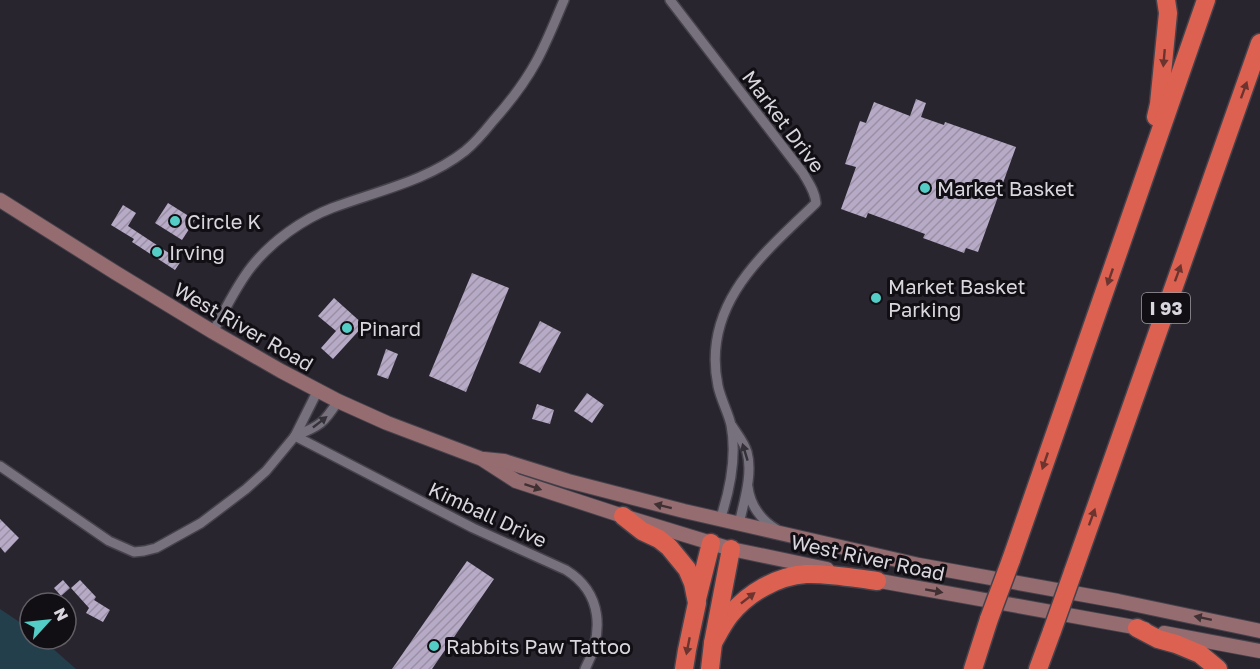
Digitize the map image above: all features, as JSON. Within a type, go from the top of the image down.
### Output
[{"type":"highway","points":[[1143,182],[1159,104],[1168,13],[1166,0]]},
{"type":"highway","points":[[973,669],[1206,0]]},
{"type":"highway","name":"I 93","points":[[1038,669],[1260,44]]},
{"type":"highway","points":[[623,516],[642,531],[659,539],[679,557],[693,583],[696,603]]},
{"type":"highway","points":[[684,669],[696,603],[711,543]]},
{"type":"highway","points":[[710,669],[731,549]]},
{"type":"highway","points":[[713,644],[722,626],[740,605],[774,582],[791,576],[807,574],[877,581]]},
{"type":"highway","points":[[1137,628],[1158,639],[1200,654],[1218,669]]},
{"type":"highway","points":[[1051,669],[1052,631]]},
{"type":"highway","points":[[967,669],[980,649]]},
{"type":"main road","name":"West River Road","points":[[0,200],[259,359],[338,401],[387,423],[482,459],[516,482],[731,549],[877,581],[1260,651]]},
{"type":"main road","name":"West River Road","points":[[482,459],[504,461],[568,482],[720,520],[919,565],[1118,601],[1260,631]]},
{"type":"main road","points":[[711,543],[720,520]]},
{"type":"main road","points":[[731,549],[740,524]]},
{"type":"street","points":[[213,332],[231,298],[252,266],[290,231],[319,213],[398,186],[437,169],[465,151],[477,140],[526,80],[544,47],[564,0]]},
{"type":"street","name":"Market Drive","points":[[670,0],[802,173],[814,193],[816,203],[774,243],[751,270],[731,300],[717,334],[716,373],[730,424],[733,451],[727,498],[720,520]]},
{"type":"street","points":[[0,466],[109,541],[134,552],[144,551],[156,548],[175,538],[227,505],[266,471],[295,436],[318,390]]},
{"type":"street","points":[[295,436],[310,430],[326,419],[338,401]]},
{"type":"street","name":"Market Drive","points":[[730,424],[747,453],[747,483],[740,524]]},
{"type":"street","name":"Kimball Drive","points":[[295,436],[463,523],[573,574],[586,587],[597,615],[597,635],[585,669]]},
{"type":"street","name":"Market Drive","points":[[747,483],[750,498],[761,517],[775,529],[786,534]]},
{"type":"water","points":[[0,609],[18,621],[18,651],[56,651],[76,669],[0,669]]},
{"type":"building","name":"Market Basket","points":[[916,99],[926,103],[921,117],[944,125],[945,122],[1016,147],[978,252],[966,248],[964,253],[923,238],[925,234],[868,213],[866,218],[841,209],[856,167],[845,164],[860,121],[866,123],[874,102],[910,116]]},
{"type":"building","name":"Circle K","points":[[168,203],[195,220],[182,240],[155,223]]},
{"type":"building","points":[[123,205],[136,213],[128,226],[181,261],[175,270],[132,242],[134,239],[111,225]]},
{"type":"building","points":[[472,273],[509,288],[466,392],[429,376]]},
{"type":"building","name":"Pinard","points":[[334,298],[364,325],[333,359],[321,348],[336,331],[318,316]]},
{"type":"building","points":[[540,321],[561,332],[540,373],[519,363]]},
{"type":"building","points":[[386,349],[398,354],[388,379],[377,375]]},
{"type":"building","points":[[587,393],[604,405],[592,423],[574,411]]},
{"type":"building","points":[[537,404],[554,410],[550,424],[532,419]]},
{"type":"building","points":[[0,519],[19,538],[5,553],[0,547]]},
{"type":"building","points":[[467,561],[494,579],[432,669],[392,669]]},
{"type":"building","points":[[63,580],[70,588],[67,591],[57,591],[54,588]]},
{"type":"building","points":[[80,580],[96,597],[94,600],[110,610],[103,622],[86,613],[89,608],[78,596],[78,591],[71,588]]},
{"type":"place","name":"Market Basket","points":[[925,188]]},
{"type":"place","name":"Circle K","points":[[175,221]]},
{"type":"place","name":"Irving","points":[[157,252]]},
{"type":"place","name":"Market Basket Parking","points":[[876,298]]},
{"type":"place","name":"Pinard","points":[[347,328]]},
{"type":"place","name":"Rabbits Paw Tattoo","points":[[434,646]]}]
